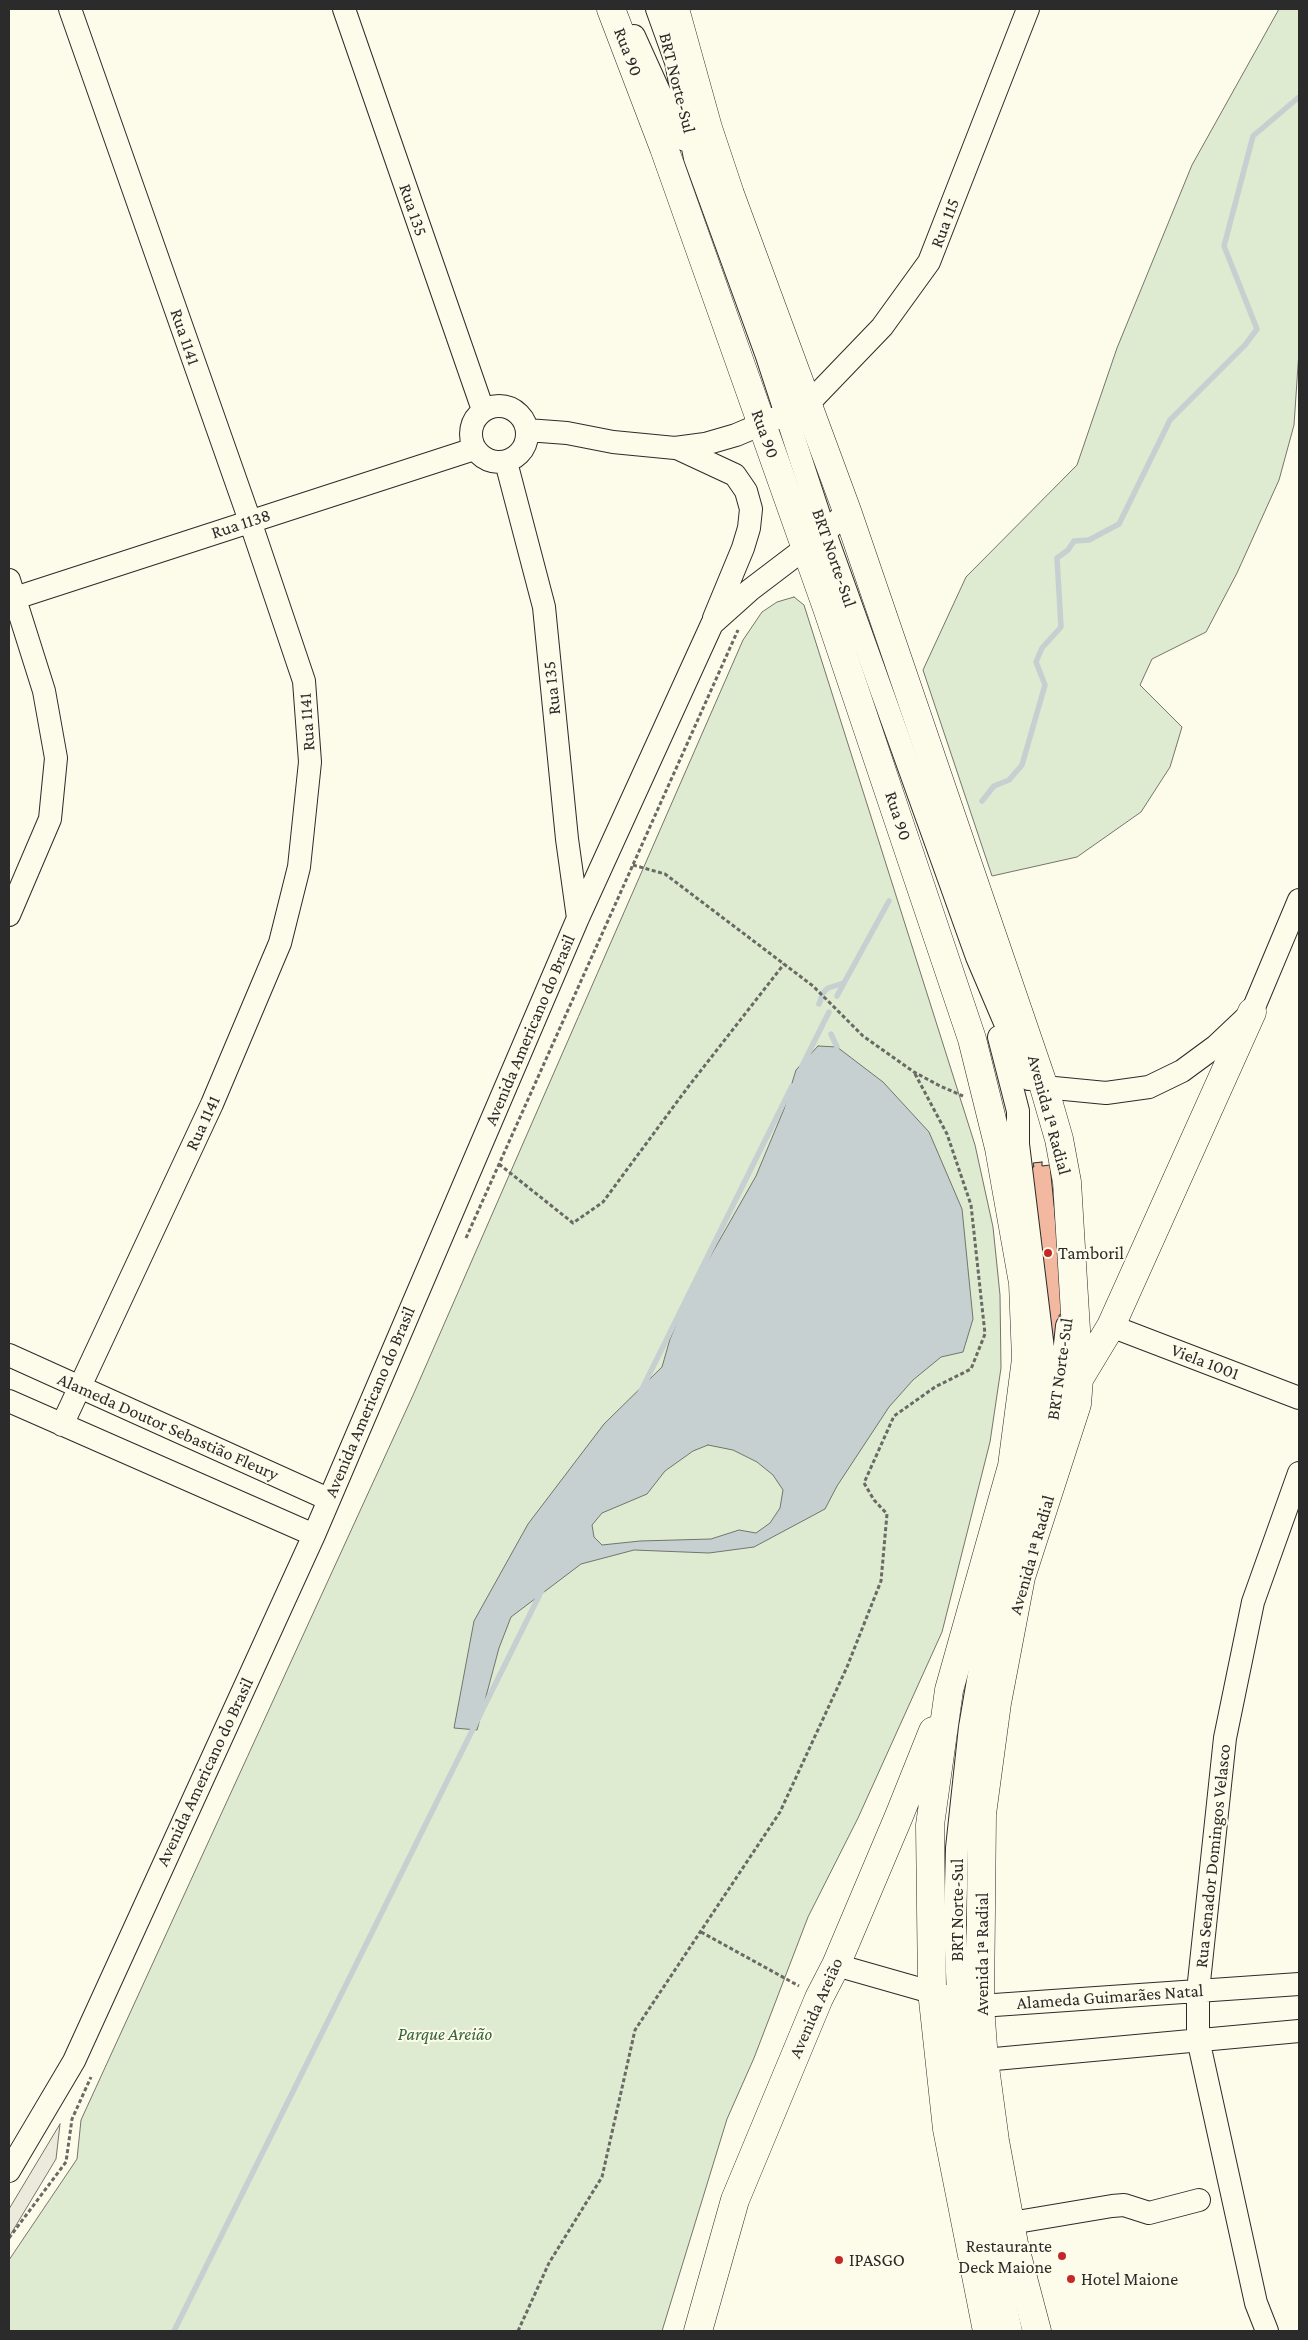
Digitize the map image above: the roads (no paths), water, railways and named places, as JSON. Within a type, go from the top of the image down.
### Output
[{"type":"main road","name":"Rua 90","points":[[611,9],[664,148],[785,416],[847,511],[954,822]]},
{"type":"main road","name":"Rua 90","points":[[675,9],[708,128],[727,185],[815,541],[913,860]]},
{"type":"main road","name":"Avenida 1ª Radial","points":[[954,822],[1044,1086],[1059,1139],[1067,1182],[1080,1378],[1077,1404],[1021,1578],[997,1703],[957,1999],[947,2129],[987,2331]]},
{"type":"main road","name":"Avenida 1ª Radial","points":[[913,860],[975,1048],[999,1148],[1022,1283],[1026,1359],[1012,1466],[949,1690],[930,1825],[957,1999],[984,2060],[995,2141],[1011,2223],[1037,2331]]},
{"type":"main road","points":[[1080,1378],[1111,1326],[1252,1012]]},
{"type":"main road","name":"Avenida Areião","points":[[698,2331],[735,2200],[819,1998],[836,1965],[899,1816],[949,1690]]},
{"type":"street","name":"Rua 1141","points":[[62,1424],[212,1104],[280,944],[299,867],[310,762],[304,681],[250,521],[70,9]]},
{"type":"street","name":"Rua 135","points":[[344,9],[483,410]]},
{"type":"street","name":"BRT Norte-Sul","points":[[625,9],[634,36],[667,109],[695,158]]},
{"type":"street","name":"BRT Norte-Sul","points":[[657,9],[676,62],[695,158],[785,416]]},
{"type":"street","name":"Rua 115","points":[[785,416],[882,327],[929,262],[1028,9]]},
{"type":"street","points":[[495,406],[508,407],[518,412],[528,430],[527,441],[522,451],[514,459],[497,463],[481,457],[474,449],[470,430],[474,420],[483,410],[495,406]]},
{"type":"street","points":[[528,430],[567,433],[614,442],[675,448],[705,444],[785,416]]},
{"type":"street","name":"Avenida Americano do Brasil","points":[[9,2171],[74,2061],[314,1535],[578,918],[712,624],[749,528],[751,509],[746,491],[735,475],[675,448]]},
{"type":"street","name":"Rua 1138","points":[[11,593],[250,521],[474,449]]},
{"type":"street","name":"Rua 135","points":[[506,462],[544,607],[567,839],[578,918]]},
{"type":"street","name":"Avenida Americano do Brasil","points":[[712,624],[750,590],[815,541],[847,511]]},
{"type":"street","name":"BRT Norte-Sul","points":[[815,541],[977,957],[1035,1093],[1055,1161],[1068,1317],[1059,1401],[1048,1446],[1026,1491]]},
{"type":"street","points":[[9,915],[50,819],[56,758],[44,691],[11,593]]},
{"type":"street","points":[[1044,1086],[1106,1093],[1149,1087],[1182,1072],[1216,1046],[1252,1012],[1299,900]]},
{"type":"street","name":"BRT Norte-Sul","points":[[977,957],[1018,1110],[1018,1144],[1044,1357],[1026,1491],[988,1622],[970,1727],[957,1848],[955,1925],[957,1999],[969,2125],[986,2220],[1011,2331]]},
{"type":"street","name":"Viela 1001","points":[[1111,1326],[1299,1398]]},
{"type":"street","name":"Alameda Doutor Sebastião Fleury","points":[[9,1355],[328,1499]]},
{"type":"street","points":[[9,1401],[314,1535]]},
{"type":"street","name":"Rua Senador Domingos Velasco","points":[[1267,2331],[1256,2303],[1198,2039],[1198,1992],[1225,1738],[1253,1602],[1299,1472]]},
{"type":"street","name":"Alameda Guimarães Natal","points":[[836,1965],[957,1999],[1198,1992],[1299,1984]]},
{"type":"street","points":[[984,2060],[1299,2031]]},
{"type":"street","points":[[1011,2223],[1124,2205],[1149,2213],[1199,2200]]},
{"type":"waterway","points":[[982,801],[994,786],[1009,780],[1022,765],[1045,685],[1036,662],[1042,648],[1061,627],[1057,558],[1068,550],[1074,541],[1089,540],[1119,524],[1170,420],[1245,345],[1257,329],[1224,246],[1253,136],[1299,97]]},
{"type":"waterway","points":[[819,1004],[823,993],[828,988],[844,983],[889,901]]},
{"type":"waterway","points":[[837,996],[844,983]]},
{"type":"waterway","points":[[802,1066],[829,1012]]},
{"type":"waterway","points":[[831,1034],[837,1047]]},
{"type":"waterway","points":[[640,1393],[792,1086]]},
{"type":"waterway","points":[[174,2331],[542,1590]]},
{"type":"place","name":"Tamboril","points":[[1048,1253]]},
{"type":"place","name":"Restaurante Deck Maione","points":[[1062,2256]]},
{"type":"place","name":"IPASGO","points":[[839,2260]]},
{"type":"place","name":"Hotel Maione","points":[[1071,2279]]},
{"type":"park label","name":"Parque Areião","points":[[445,2034]]}]
